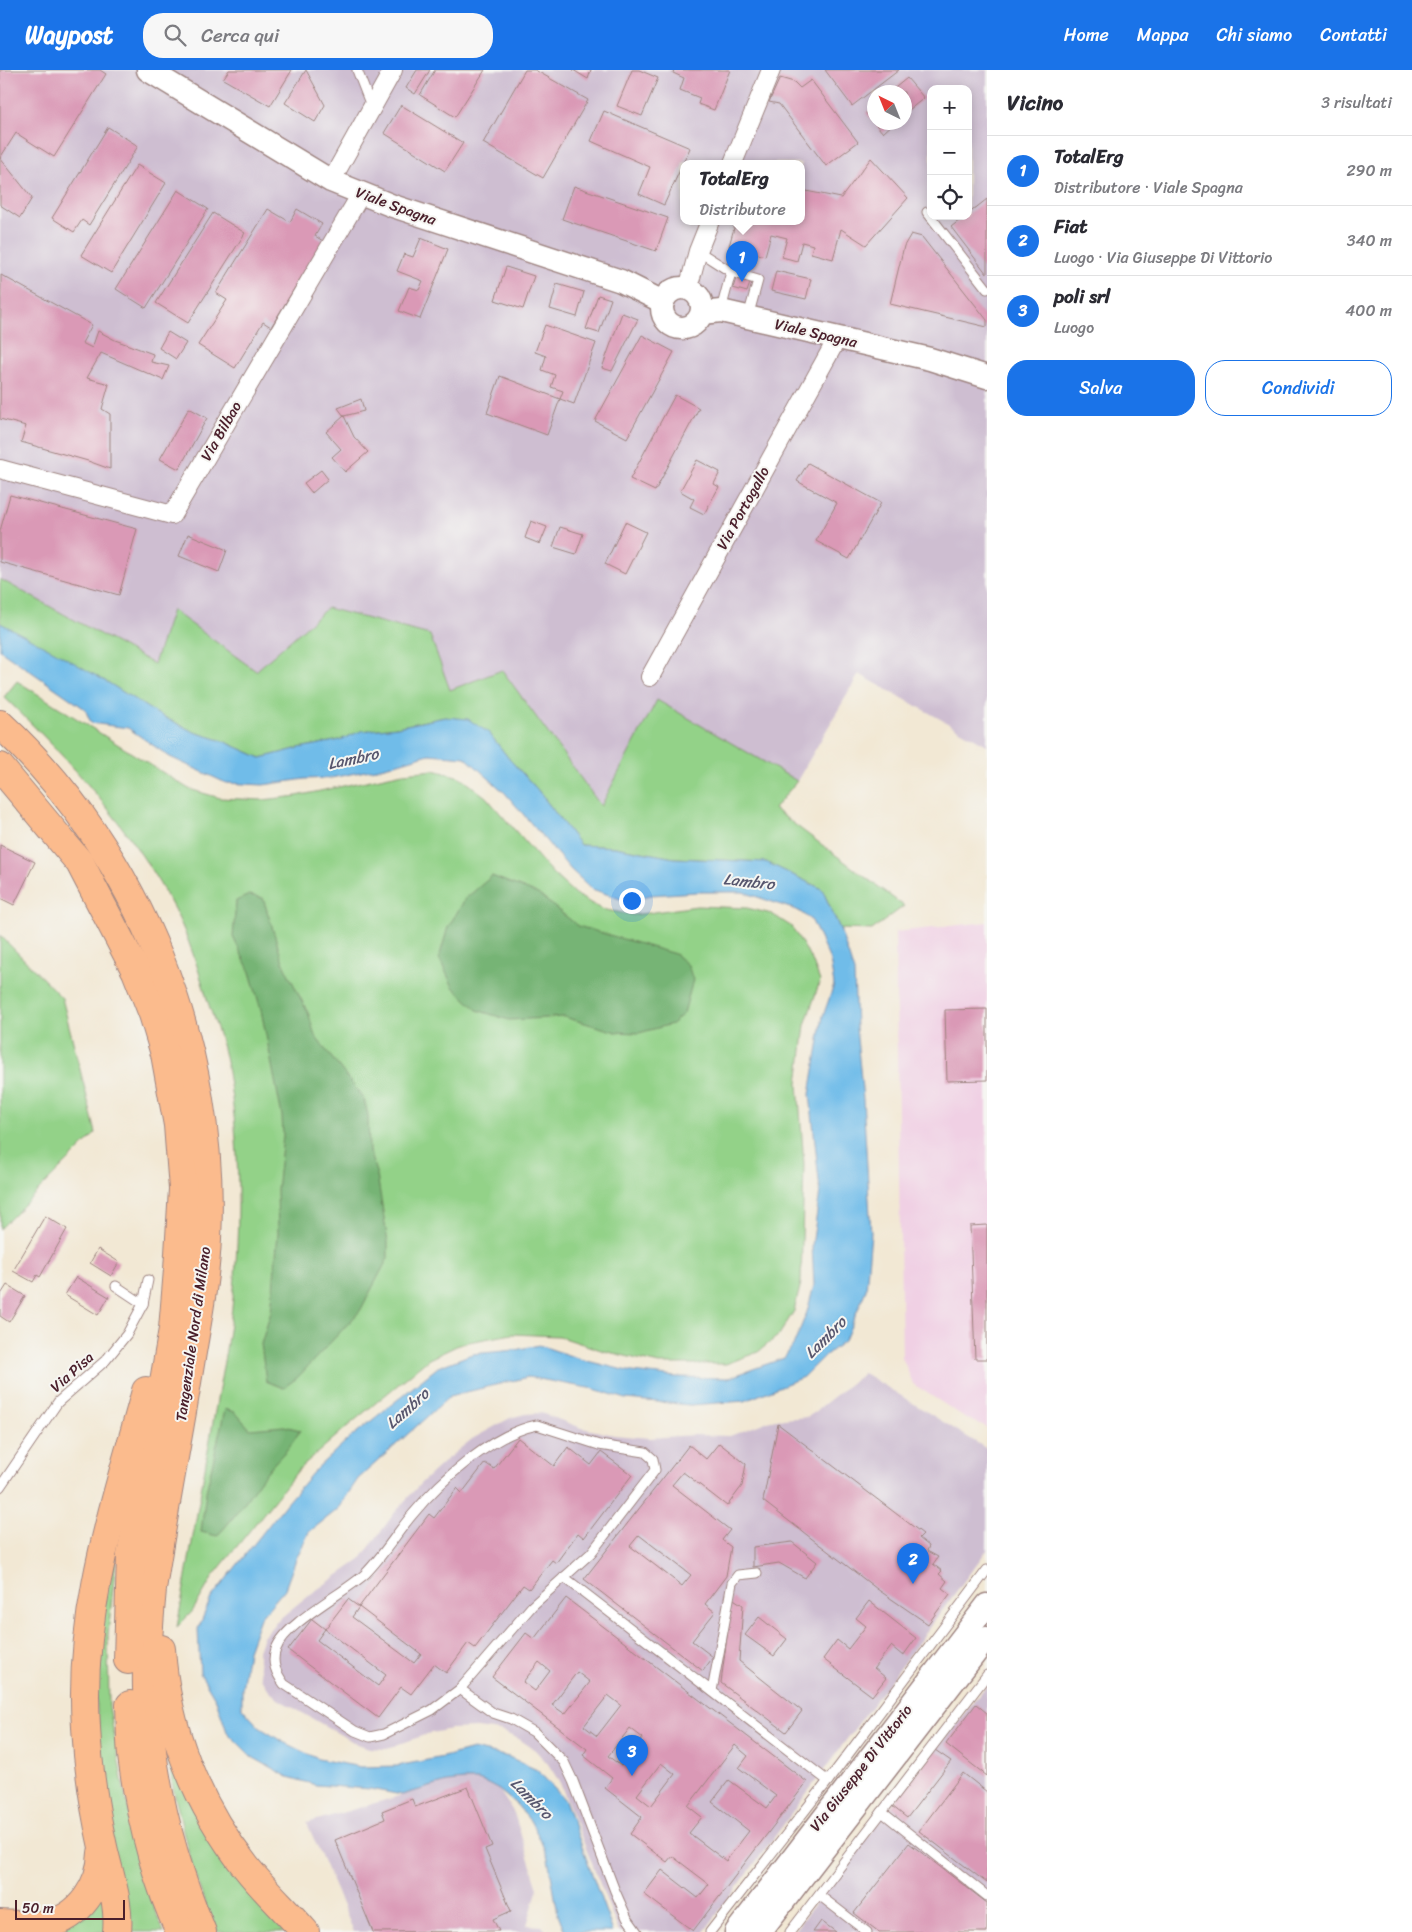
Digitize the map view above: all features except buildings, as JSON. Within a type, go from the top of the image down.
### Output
[{"type":"highway","name":"Tangenziale Nord di Milano","points":[[0,724],[36,760],[87,824],[118,872],[141,916],[177,1005],[193,1068],[206,1150],[208,1238],[203,1291],[176,1328],[131,1554],[128,1660],[132,1752],[141,1809],[153,1856],[168,1903],[180,1932]]},
{"type":"highway","points":[[0,767],[80,862],[136,971],[153,1014],[165,1054],[171,1127],[173,1230],[169,1280],[176,1328],[151,1375],[173,1532],[161,1623],[162,1665],[170,1711],[182,1754],[199,1794],[224,1837],[246,1868],[305,1932]]},
{"type":"highway","name":"Tangenziale Nord di Milano","points":[[157,1428],[152,1589],[147,1634],[147,1688],[150,1734],[162,1809],[180,1875],[202,1932]]},
{"type":"highway","points":[[117,1932],[116,1900],[103,1846],[91,1781],[84,1689],[86,1646],[97,1572],[157,1428]]},
{"type":"highway","points":[[0,1924],[34,1926],[49,1924],[65,1918],[78,1909],[89,1895],[98,1878],[102,1864],[103,1846]]},
{"type":"street","name":"Viale Spagna","points":[[148,70],[331,181],[361,194],[621,281],[663,302]]},
{"type":"street","points":[[331,181],[371,106],[393,70]]},
{"type":"street","points":[[734,160],[771,70]]},
{"type":"street","name":"Via Bilbao","points":[[0,469],[172,515],[361,194]]},
{"type":"street","points":[[688,289],[698,251],[708,225]]},
{"type":"street","points":[[682,288],[688,289],[698,296],[711,312],[689,327],[676,327],[671,325],[663,315],[663,302],[670,292],[682,288]]},
{"type":"street","name":"Viale Spagna","points":[[711,312],[748,317],[930,359],[987,367]]},
{"type":"street","name":"Via Portogallo","points":[[650,678],[836,338]]},
{"type":"street","name":"Viale Spagna","points":[[930,359],[987,377]]},
{"type":"street","name":"Via Giuseppe Di Vittorio","points":[[736,1932],[987,1605]]},
{"type":"street","name":"Via Giuseppe Di Vittorio","points":[[760,1932],[987,1638]]},
{"type":"lane","points":[[357,70],[371,106]]},
{"type":"lane","points":[[933,220],[987,289]]},
{"type":"lane","points":[[698,251],[731,272],[758,280],[748,317]]},
{"type":"lane","points":[[711,312],[731,272]]},
{"type":"lane","name":"Via Pisa","points":[[0,1486],[58,1402],[106,1360],[127,1334],[143,1304],[148,1280]]},
{"type":"lane","points":[[116,1286],[143,1304]]},
{"type":"lane","points":[[537,1425],[599,1445],[645,1452],[653,1459],[655,1470],[591,1553],[532,1606],[460,1689],[432,1710],[384,1734],[370,1736],[355,1731],[284,1684],[277,1673],[274,1662],[276,1649],[293,1627],[365,1574],[421,1505],[464,1464],[516,1431],[537,1425]]},
{"type":"lane","points":[[710,1932],[828,1781],[987,1570]]},
{"type":"lane","points":[[712,1691],[732,1583],[738,1575],[757,1573]]},
{"type":"lane","points":[[564,1578],[828,1781]]},
{"type":"lane","points":[[790,1932],[987,1675]]},
{"type":"lane","points":[[460,1689],[494,1713],[511,1719],[534,1732],[564,1762],[573,1781],[614,1891],[626,1918],[636,1932]]},
{"type":"lane","points":[[882,1812],[987,1896]]},
{"type":"lane","points":[[818,1895],[866,1932]]},
{"type":"shaded area","points":[[0,70],[987,70],[987,745],[859,674],[797,781],[657,700],[601,806],[502,670],[450,690],[327,608],[256,671],[172,611],[154,664],[0,579]]},
{"type":"shaded area","points":[[987,922],[987,1427],[966,1418],[913,1384],[902,1357],[895,932]]},
{"type":"shaded area","points":[[864,1373],[987,1449],[987,1550],[704,1932],[619,1932],[560,1783],[548,1764],[535,1750],[519,1739],[500,1731],[477,1728],[451,1729],[427,1734],[387,1749],[369,1748],[355,1743],[278,1699],[261,1678],[258,1651],[263,1637],[278,1620],[305,1598],[360,1560],[396,1511],[420,1484],[447,1459],[472,1439],[510,1418],[525,1414],[541,1413],[582,1428],[614,1435],[650,1438],[694,1435],[730,1436],[771,1420],[808,1417]]},
{"type":"shaded area","points":[[987,1685],[987,1932],[793,1932],[935,1750]]},
{"type":"shaded area","points":[[478,1780],[499,1790],[514,1813],[538,1888],[527,1925],[542,1926],[547,1932],[354,1932],[307,1823],[447,1782]]},
{"type":"green space","points":[[0,579],[154,664],[172,610],[256,671],[327,608],[430,635],[450,690],[502,670],[601,806],[657,700],[797,781],[774,809],[904,906],[872,930],[840,929],[822,889],[766,862],[674,858],[615,847],[580,845],[537,789],[510,760],[489,733],[445,717],[397,727],[362,731],[340,740],[261,758],[223,741],[194,732],[154,712],[112,685],[0,623]]},
{"type":"green space","points":[[17,681],[189,789],[220,798],[263,800],[297,796],[403,773],[434,770],[460,777],[486,797],[553,874],[575,894],[601,909],[633,915],[697,906],[747,908],[772,914],[792,927],[812,960],[820,981],[805,1025],[798,1084],[804,1164],[801,1283],[794,1311],[779,1335],[758,1352],[726,1364],[659,1364],[604,1351],[558,1336],[512,1334],[463,1343],[429,1359],[300,1468],[214,1575],[192,1612],[177,1627],[226,1350],[234,1292],[238,1190],[231,1088],[219,1035],[193,953],[174,909],[139,851],[98,796],[52,745],[4,697]]},
{"type":"green space","points":[[492,876],[538,894],[578,926],[675,954],[688,965],[693,980],[684,1013],[672,1024],[639,1033],[616,1032],[564,1017],[509,1020],[477,1010],[453,987],[439,958],[448,927],[466,898]]},
{"type":"green space","points":[[249,895],[263,898],[284,965],[309,1015],[315,1036],[364,1099],[368,1115],[369,1151],[377,1175],[388,1242],[388,1258],[360,1311],[297,1378],[283,1388],[266,1381],[261,1344],[271,1312],[278,1233],[277,1190],[283,1136],[282,1116],[261,1010],[250,972],[233,937],[236,901]]},
{"type":"green space","points":[[0,935],[62,998],[96,1133],[0,1229]]},
{"type":"green space","points":[[225,1409],[235,1412],[250,1429],[284,1426],[300,1430],[289,1447],[269,1469],[217,1536],[201,1532],[206,1492]]},
{"type":"green space","points":[[117,1551],[108,1635],[109,1706],[124,1790],[148,1894],[164,1932],[123,1932],[104,1821],[93,1647]]},
{"type":"green space","points":[[166,1741],[294,1932],[218,1932],[205,1903],[190,1858],[173,1786]]},
{"type":"green space","points":[[103,1885],[110,1932],[20,1932]]},
{"type":"water","name":"Lambro","points":[[0,623],[54,651],[154,712],[194,732],[223,741],[261,758],[340,740],[361,731],[397,727],[445,717],[468,719],[489,733],[510,760],[537,789],[580,845],[615,847],[674,858],[766,862],[822,889],[840,929],[854,972],[856,1028],[863,1099],[871,1233],[866,1290],[845,1340],[822,1358],[803,1377],[745,1401],[690,1405],[626,1399],[594,1389],[528,1377],[450,1396],[358,1479],[337,1510],[309,1532],[296,1559],[285,1589],[260,1618],[248,1651],[242,1689],[242,1708],[259,1727],[283,1742],[318,1759],[361,1767],[397,1766],[473,1749],[509,1757],[537,1770],[565,1800],[613,1932],[565,1932],[558,1914],[548,1858],[539,1837],[531,1822],[517,1805],[499,1790],[488,1784],[478,1780],[447,1782],[402,1795],[370,1789],[316,1785],[288,1777],[252,1757],[227,1732],[216,1700],[200,1673],[198,1629],[211,1598],[315,1470],[345,1442],[438,1367],[472,1354],[515,1350],[539,1345],[583,1360],[632,1372],[676,1377],[728,1378],[784,1358],[794,1344],[807,1312],[814,1285],[812,1246],[820,1191],[810,1094],[823,1016],[834,985],[830,960],[812,921],[799,911],[743,892],[696,892],[651,895],[626,901],[592,889],[571,870],[505,793],[465,757],[429,754],[385,767],[331,778],[305,779],[263,785],[226,783],[170,757],[128,728],[91,723],[85,709],[0,650]]},
{"type":"place","name":"TotalErg","points":[[742,282]]},
{"type":"place","name":"Fiat","points":[[913,1584]]},
{"type":"place","name":"poli srl","points":[[632,1776]]}]
